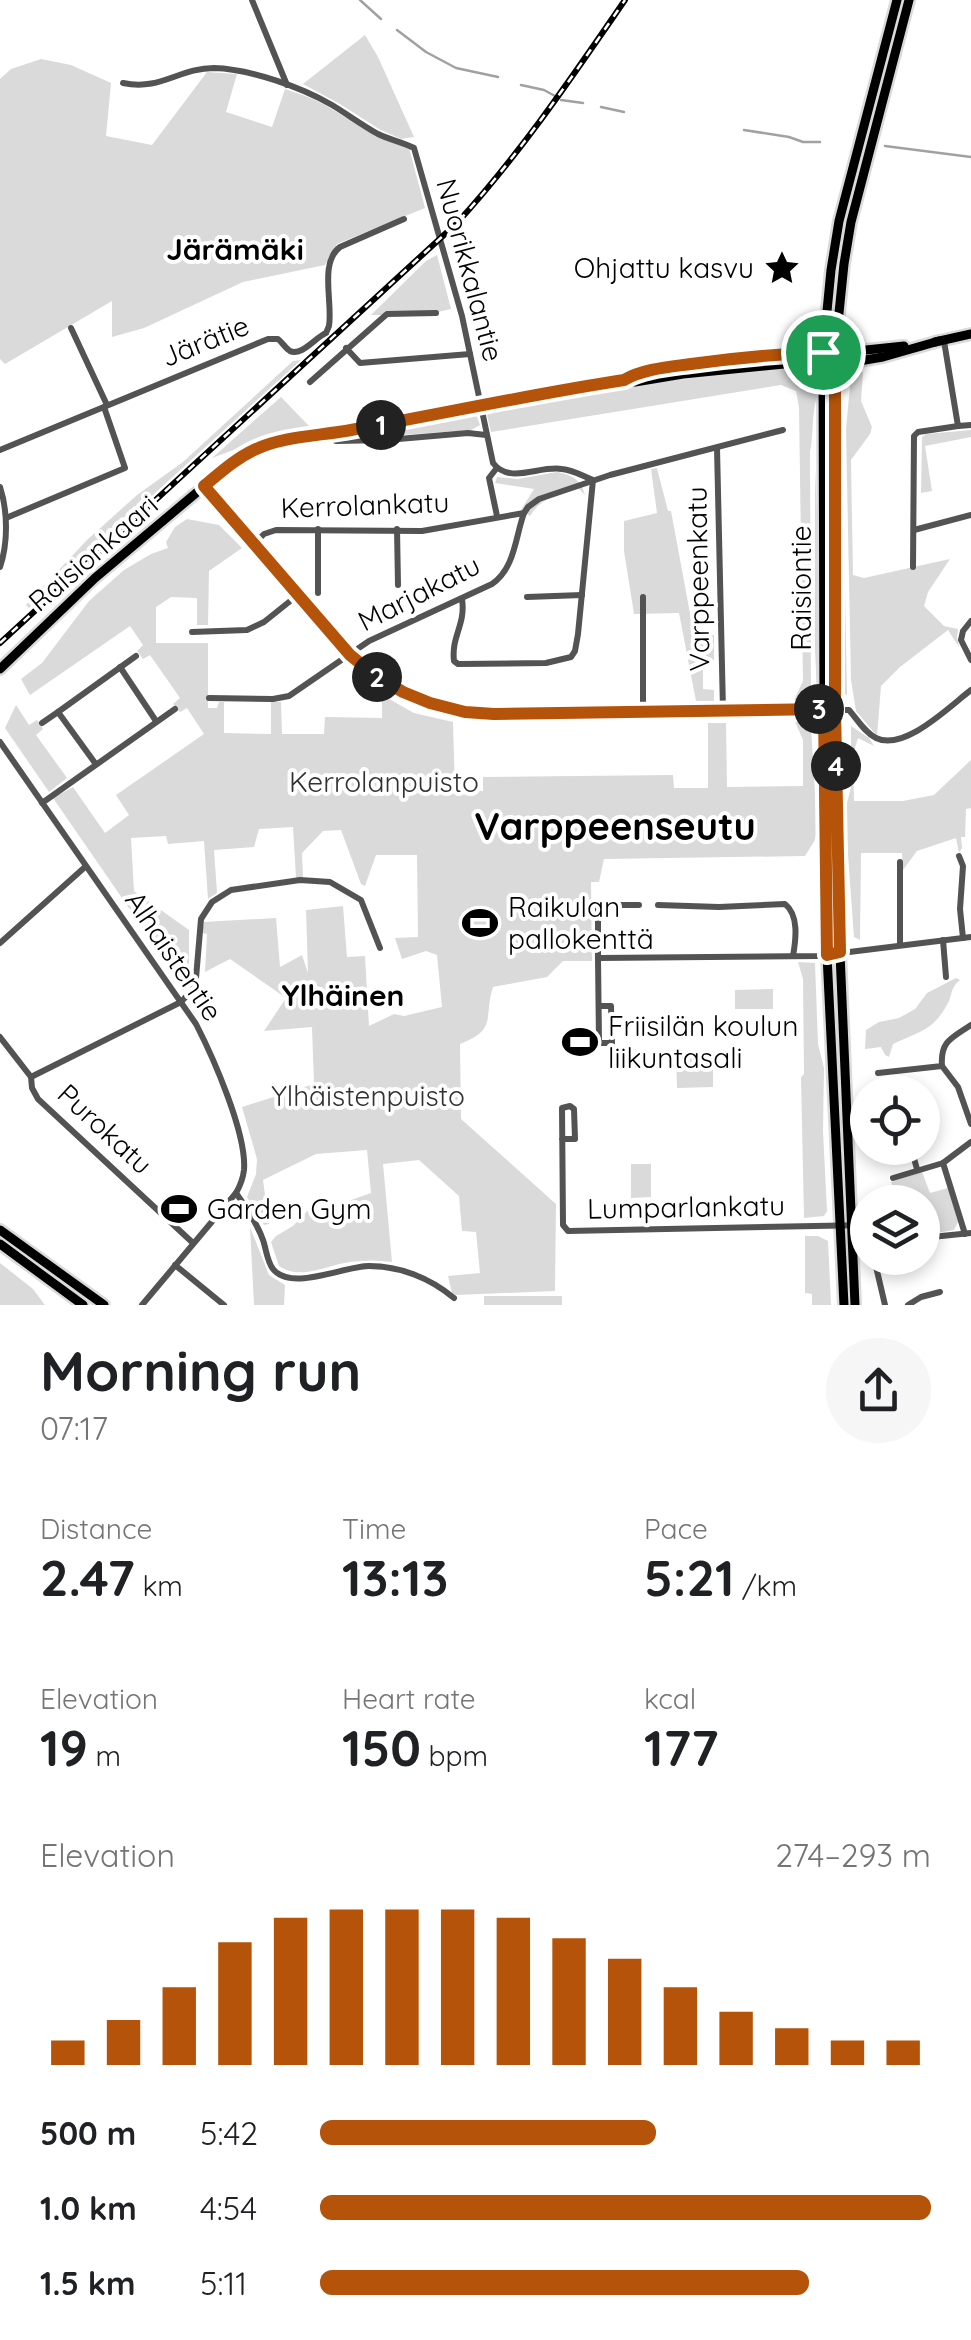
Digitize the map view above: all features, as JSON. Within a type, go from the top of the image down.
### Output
[{"type":"main road","name":"Raisiontie","points":[[844,1305],[827,955],[823,357],[830,270],[839,221],[897,0]]},
{"type":"main road","name":"Raisiontie","points":[[850,1185],[835,709],[835,357],[851,222],[909,0]]},
{"type":"main road","name":"Raisionkaari","points":[[0,669],[96,578],[204,486],[241,457],[265,446],[624,380],[634,374],[681,365],[769,355],[874,359],[971,334]]},
{"type":"main road","points":[[0,1230],[104,1305]]},
{"type":"main road","points":[[0,1244],[83,1305]]},
{"type":"main road","name":"Raisiontie","points":[[853,1275],[854,1305]]},
{"type":"street","points":[[252,0],[288,86]]},
{"type":"street","points":[[123,83],[152,85],[211,68],[288,86]]},
{"type":"street","name":"Nuorikkalantie","points":[[288,86],[331,104],[390,140],[414,148],[481,404]]},
{"type":"street","name":"Järätie","points":[[0,450],[268,339],[278,339],[290,351],[303,350],[326,333],[329,326],[332,254],[404,219]]},
{"type":"street","points":[[310,382],[387,314],[436,313]]},
{"type":"street","points":[[6,518],[126,468],[106,406],[71,328]]},
{"type":"street","points":[[941,341],[958,426]]},
{"type":"street","points":[[346,348],[360,362],[470,354]]},
{"type":"street","points":[[481,404],[496,469],[488,478],[497,516]]},
{"type":"street","points":[[913,567],[914,436],[918,432],[971,425]]},
{"type":"street","name":"Kerrolankatu","points":[[254,544],[270,531],[432,530],[524,513],[539,499],[593,480],[783,430]]},
{"type":"street","points":[[336,442],[468,432],[487,436]]},
{"type":"street","name":"Varppeenkatu","points":[[718,448],[723,710]]},
{"type":"street","name":"Kerrolankatu","points":[[496,469],[513,474],[562,468],[593,480]]},
{"type":"street","points":[[462,599],[464,615],[453,646],[454,660],[464,665],[521,664],[571,657],[577,643],[593,480]]},
{"type":"street","points":[[204,486],[350,655],[388,684],[450,709],[494,714],[835,709],[849,710],[878,740],[896,740],[922,728],[971,690]]},
{"type":"street","points":[[0,488],[6,518],[0,568]]},
{"type":"street","name":"Marjakatu","points":[[209,698],[290,696],[379,636],[492,584],[505,572],[524,513]]},
{"type":"street","points":[[914,530],[971,515]]},
{"type":"street","points":[[318,529],[318,593]]},
{"type":"street","points":[[397,529],[398,585]]},
{"type":"street","points":[[192,632],[247,630],[264,622],[298,594]]},
{"type":"street","points":[[527,597],[582,595]]},
{"type":"street","points":[[643,597],[643,710]]},
{"type":"street","points":[[971,621],[961,640],[971,660]]},
{"type":"street","points":[[42,723],[136,656]]},
{"type":"street","points":[[120,667],[156,722]]},
{"type":"street","points":[[42,803],[175,709]]},
{"type":"street","points":[[58,712],[95,763]]},
{"type":"street","name":"Alhaistentie","points":[[0,742],[181,1002],[207,1046],[242,1148],[243,1177],[236,1193]]},
{"type":"street","points":[[598,958],[827,955],[967,938],[960,909],[964,866],[959,856]]},
{"type":"street","points":[[900,862],[900,945]]},
{"type":"street","points":[[0,943],[85,867]]},
{"type":"street","points":[[32,1077],[181,1002],[193,989],[196,978],[201,919],[212,902],[231,890],[300,880],[341,886],[361,900],[380,948]]},
{"type":"street","points":[[658,905],[784,904],[789,906],[794,919],[793,956]]},
{"type":"street","points":[[599,1006],[611,1006],[612,1043],[599,1043],[598,905],[638,905]]},
{"type":"street","points":[[943,940],[946,978]]},
{"type":"street","points":[[971,1025],[953,1036],[942,1054],[942,1066],[958,1087],[971,1124]]},
{"type":"street","name":"Purokatu","points":[[0,1037],[32,1077],[38,1099],[193,1244]]},
{"type":"street","points":[[878,1072],[942,1066]]},
{"type":"street","name":"Lumparlankatu","points":[[562,1140],[575,1139],[574,1110],[570,1106],[562,1108],[562,1140],[562,1225],[568,1231],[840,1226]]},
{"type":"street","points":[[893,1178],[943,1164],[971,1142]]},
{"type":"street","points":[[940,1236],[968,1233],[943,1164]]},
{"type":"street","points":[[916,1165],[917,1169]]},
{"type":"street","points":[[142,1305],[236,1193],[259,1230],[273,1270],[283,1276],[299,1280],[378,1266],[412,1273],[454,1298]]},
{"type":"street","points":[[840,1226],[850,1225]]},
{"type":"street","points":[[175,1265],[224,1305]]},
{"type":"street","points":[[878,1275],[885,1305]]},
{"type":"street","points":[[908,1305],[940,1292]]},
{"type":"green space","points":[[365,35],[414,137],[401,139],[379,129],[303,84]]},
{"type":"green space","points":[[41,59],[71,65],[111,83],[106,136],[152,145],[207,72],[237,74],[226,112],[272,127],[285,89],[308,97],[378,136],[409,148],[425,208],[337,244],[325,265],[243,282],[144,328],[112,337],[112,301],[5,364],[0,359],[0,79],[11,69]]},
{"type":"green space","points":[[437,255],[451,309],[425,315],[371,315],[426,261]]},
{"type":"green space","points":[[301,360],[29,608],[26,605],[87,540],[137,495],[183,462],[293,361]]},
{"type":"green space","points":[[792,367],[811,370],[818,380],[810,452],[811,701],[794,700],[803,681],[796,391],[781,385],[491,432],[487,415],[493,409],[535,399]]},
{"type":"green space","points":[[863,372],[861,401],[872,427],[851,460],[853,575],[864,578],[950,559],[928,592],[924,606],[944,626],[958,629],[959,647],[948,630],[881,686],[877,736],[856,711],[851,680],[846,429],[851,376]]},
{"type":"green space","points":[[281,397],[309,426],[212,458]]},
{"type":"green space","points":[[473,414],[480,425],[471,430],[325,438]]},
{"type":"green space","points":[[971,430],[971,437],[925,446],[932,491],[921,493],[922,437]]},
{"type":"green space","points":[[657,468],[671,511],[694,635],[714,635],[714,660],[703,661],[703,689],[714,690],[714,706],[696,701],[679,613],[634,614],[624,551],[624,521],[657,513],[651,469]]},
{"type":"green space","points":[[815,469],[819,564],[817,695],[815,650]]},
{"type":"green space","points":[[557,472],[576,479],[585,495],[579,489],[557,494],[530,516],[521,510],[534,489],[495,483],[497,477],[518,479]]},
{"type":"green space","points":[[841,473],[843,482],[847,696],[841,677]]},
{"type":"green space","points":[[187,519],[219,525],[242,548],[209,571],[208,625],[197,625],[197,598],[171,597],[156,607],[156,643],[208,643],[208,708],[217,708],[219,702],[224,702],[224,733],[271,734],[271,702],[281,702],[282,734],[324,734],[325,717],[382,718],[382,695],[414,713],[453,722],[455,791],[483,791],[483,777],[673,775],[674,788],[708,788],[708,723],[726,723],[727,787],[803,786],[803,740],[795,722],[811,727],[817,828],[805,856],[604,859],[599,882],[591,882],[592,961],[563,961],[547,977],[493,987],[485,1028],[460,1044],[461,1119],[556,1204],[555,1291],[452,1293],[448,1276],[480,1273],[476,1232],[462,1231],[459,1196],[419,1160],[383,1164],[392,1262],[355,1261],[296,1272],[279,1266],[271,1242],[309,1209],[334,1206],[371,1193],[367,1150],[316,1154],[263,1180],[269,1224],[264,1225],[247,1197],[257,1159],[242,1107],[314,1084],[312,1027],[264,1031],[286,998],[230,959],[205,972],[204,922],[276,918],[280,967],[302,955],[308,973],[306,910],[343,906],[347,957],[365,956],[369,1026],[394,1014],[404,1016],[442,1007],[437,955],[426,951],[402,959],[395,938],[418,937],[417,855],[376,855],[365,886],[341,830],[323,831],[302,853],[303,877],[296,878],[293,827],[259,829],[254,847],[214,850],[217,893],[208,899],[204,841],[168,844],[166,836],[131,838],[134,891],[189,930],[189,980],[182,985],[53,798],[73,787],[105,833],[129,815],[116,795],[204,734],[187,708],[180,712],[173,704],[180,698],[150,655],[143,659],[137,651],[143,645],[130,626],[30,695],[21,679],[42,663],[89,601],[124,570],[168,548],[166,542],[175,527]]},
{"type":"green space","points":[[16,705],[29,725],[37,720],[43,729],[36,735],[67,778],[49,792],[5,728]]},
{"type":"green space","points":[[851,726],[874,746],[858,738],[853,754],[854,801],[903,801],[934,795],[971,760],[971,808],[966,809],[965,837],[961,837],[959,853],[956,838],[917,851],[903,870],[902,853],[861,853],[860,940],[854,937],[845,811],[851,787]]},
{"type":"green space","points":[[798,962],[815,963],[818,1044],[824,1068],[827,1211],[824,1216],[804,1218],[803,979]]},
{"type":"green space","points":[[956,978],[960,980],[932,1024],[893,1044],[889,1057],[881,1047],[865,1049],[866,1030],[915,1009],[927,993]]},
{"type":"green space","points":[[773,989],[773,1009],[735,1009],[735,990]]},
{"type":"green space","points":[[713,1054],[713,1087],[677,1088],[676,1055]]},
{"type":"green space","points":[[631,1164],[651,1164],[651,1197],[631,1198]]},
{"type":"green space","points":[[922,1172],[927,1185],[892,1185],[891,1182]]},
{"type":"green space","points":[[948,1188],[958,1222],[954,1230],[940,1232],[940,1190]]},
{"type":"green space","points":[[250,1227],[269,1275],[285,1285],[284,1305],[254,1305]]},
{"type":"green space","points":[[805,1236],[828,1241],[831,1305],[812,1305],[812,1294],[805,1293]]},
{"type":"green space","points":[[0,1263],[33,1289],[45,1305],[0,1305]]},
{"type":"green space","points":[[484,1296],[562,1296],[562,1305],[484,1305]]},
{"type":"waterway","points":[[360,0],[381,19]]},
{"type":"waterway","points":[[397,30],[456,68],[498,77]]},
{"type":"waterway","points":[[521,85],[555,96]]},
{"type":"waterway","points":[[561,100],[583,103]]},
{"type":"waterway","points":[[601,107],[624,112]]},
{"type":"waterway","points":[[744,130],[820,142]]},
{"type":"waterway","points":[[885,146],[971,157]]},
{"type":"railway","points":[[0,643],[457,223],[524,142],[625,0]]},
{"type":"place","name":"Ohjattu kasvu","points":[[782,268]]},
{"type":"place","name":"Raikulan pallokenttä","points":[[480,923]]},
{"type":"place","name":"Friisilän koulun liikuntasali","points":[[580,1042]]},
{"type":"place","name":"Garden Gym","points":[[179,1209]]},
{"type":"district","name":"Järämäki","points":[[235,250]]},
{"type":"district","name":"Varppeenseutu","points":[[615,827]]},
{"type":"district","name":"Ylhäinen","points":[[343,996]]},
{"type":"route","points":[[823,352],[823,363],[835,363],[840,952],[827,955],[824,709],[494,714],[430,703],[388,684],[350,655],[204,486],[254,450],[288,440],[624,380],[634,374],[670,367],[823,352]]},
{"type":"park label","name":"Kerrolanpuisto","points":[[384,782]]},
{"type":"park label","name":"Ylhäistenpuisto","points":[[368,1096]]}]
